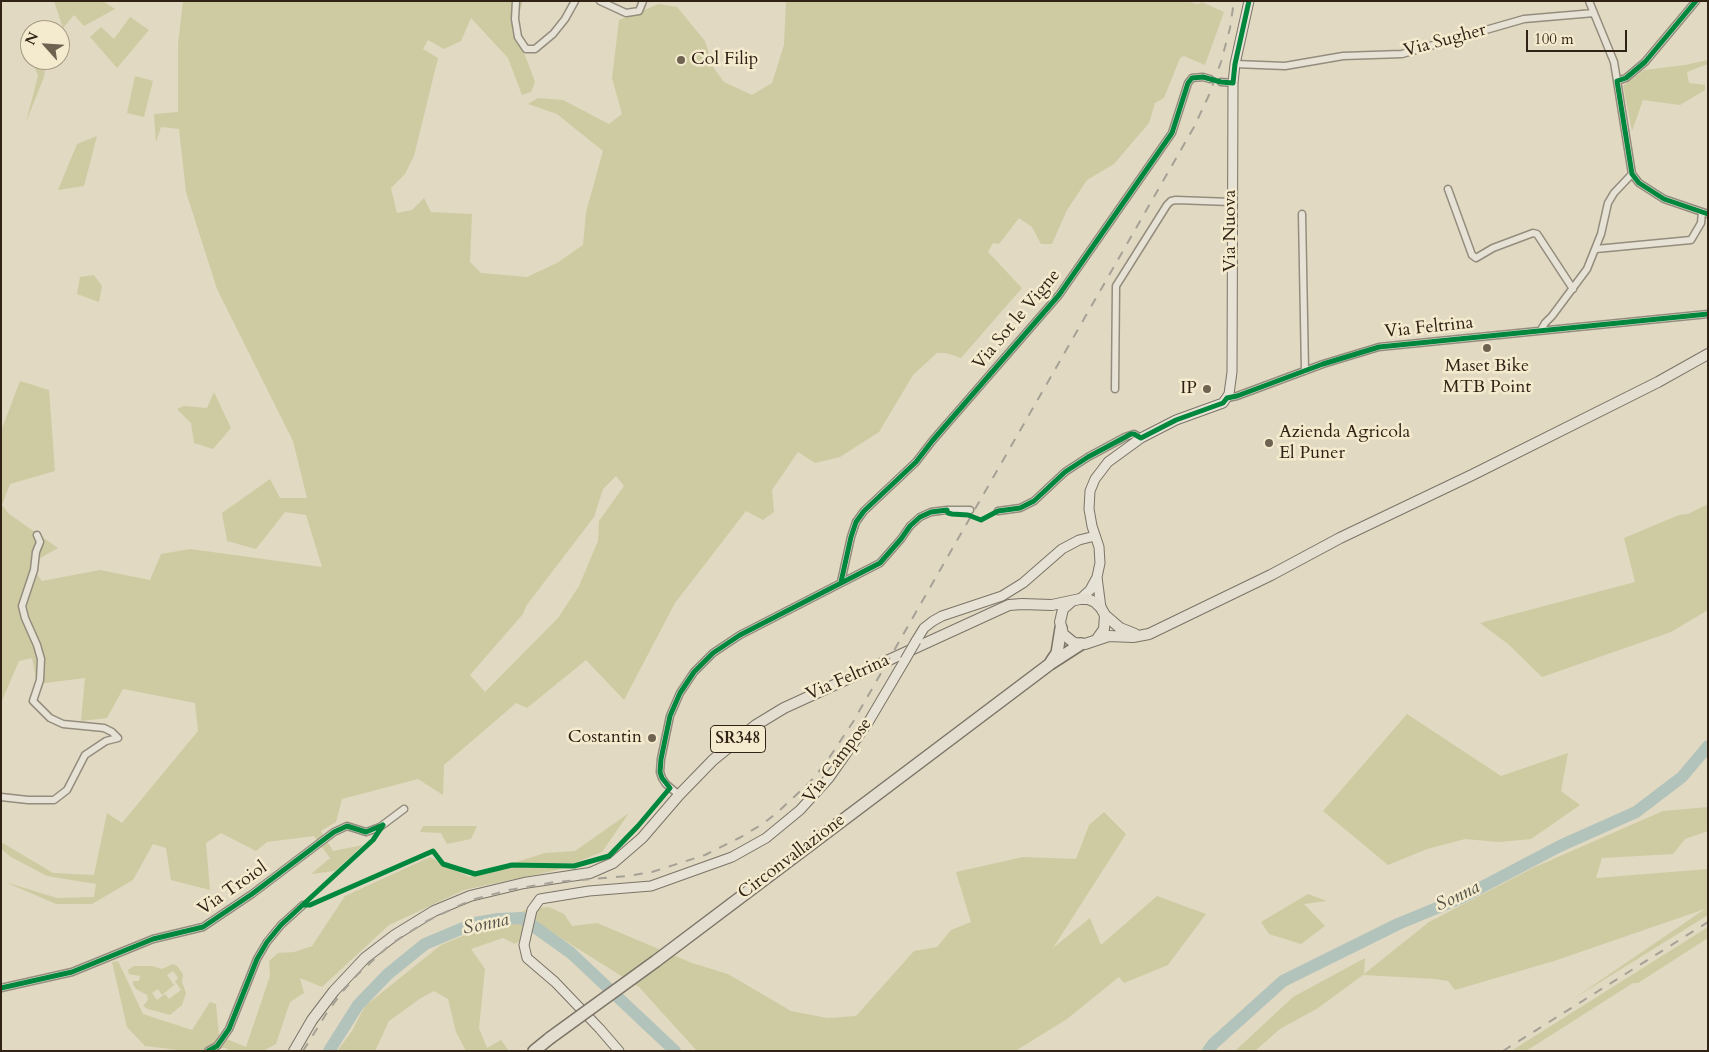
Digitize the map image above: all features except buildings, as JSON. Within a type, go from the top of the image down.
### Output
[{"type":"highway","points":[[1050,664],[1057,653],[1060,625]]},
{"type":"highway","name":"Circonvallazione","points":[[534,1051],[1050,664],[1080,644]]},
{"type":"main road","points":[[1041,606],[1053,613],[1068,639],[1080,644],[1090,643],[1109,636],[1133,637],[1144,635],[1171,624],[1340,538],[1472,475],[1658,382],[1708,354]]},
{"type":"main road","points":[[1060,625],[1063,609],[1076,600],[1088,599],[1095,602],[1120,628],[1144,635]]},
{"type":"main road","name":"Via Feltrina","points":[[679,795],[702,770],[729,747],[756,725],[784,708],[879,663],[966,626],[1001,608],[1022,604],[1041,606],[1076,600]]},
{"type":"main road","name":"Via Feltrina","points":[[1097,639],[1104,628],[1103,612]]},
{"type":"main road","name":"SR348","points":[[294,1051],[312,1020],[334,991],[365,958],[394,935],[434,911],[470,896],[524,882],[580,875],[614,863],[632,848],[679,795]]},
{"type":"street","points":[[516,1],[515,19],[518,37],[526,49],[535,50],[553,34],[575,1]]},
{"type":"street","points":[[600,1],[626,13],[639,11],[643,1]]},
{"type":"street","name":"Via Nuova","points":[[1227,398],[1232,372],[1231,202],[1233,83],[1235,64],[1249,1]]},
{"type":"street","points":[[1589,1],[1614,62],[1632,174],[1639,183],[1664,199],[1705,213],[1691,240],[1596,249]]},
{"type":"street","points":[[1617,81],[1626,78],[1644,62],[1696,1]]},
{"type":"street","name":"Via Sugher","points":[[1235,64],[1284,66],[1343,56],[1402,54],[1524,19],[1594,13]]},
{"type":"street","name":"Via Sot le Vigne","points":[[842,582],[851,537],[856,522],[864,511],[916,462],[1059,295],[1172,133],[1188,83],[1192,78],[1203,77],[1210,79]]},
{"type":"street","points":[[1221,82],[1233,83]]},
{"type":"street","points":[[1541,330],[1544,323],[1552,316],[1587,269],[1601,234],[1608,203],[1614,193],[1632,174]]},
{"type":"street","points":[[1448,189],[1472,256],[1476,258],[1493,248],[1533,233],[1537,234],[1573,289]]},
{"type":"street","points":[[1115,389],[1116,286],[1170,201],[1231,202]]},
{"type":"street","points":[[1302,214],[1305,370]]},
{"type":"street","name":"Via Feltrina","points":[[1103,612],[1097,577],[1100,554],[1090,521],[1088,503],[1095,479],[1108,462],[1141,438],[1176,420],[1223,402],[1227,398],[1238,396],[1305,370],[1379,347],[1708,314]]},
{"type":"street","points":[[998,511],[1020,508],[1034,501],[1065,472],[1088,457],[1126,437],[1134,434],[1141,438]]},
{"type":"street","points":[[679,795],[666,784],[660,772],[660,759],[670,716],[680,693],[694,672],[713,653],[740,635],[880,563],[910,526],[920,517],[931,512],[970,510]]},
{"type":"street","points":[[1,797],[54,800],[67,790],[86,755],[106,742],[118,738],[104,728],[63,724],[50,718],[33,701],[40,680],[41,659],[22,606],[34,570],[36,552],[40,542],[37,535]]},
{"type":"street","name":"Via Campose","points":[[619,1051],[555,982],[527,958],[524,945],[532,910],[540,899],[589,891],[651,886],[732,857],[766,838],[800,810],[829,778],[869,721],[924,628],[942,616],[1002,596],[1023,582],[1062,549],[1079,540],[1095,536]]},
{"type":"street","points":[[1076,600],[1090,590],[1097,577]]},
{"type":"street","name":"Via Troiol","points":[[1,988],[72,972],[152,939],[203,927],[252,894],[334,832],[347,826],[366,832],[380,827],[404,809]]},
{"type":"street","points":[[208,1051],[217,1046],[229,1029],[257,958],[267,942],[281,925],[303,906]]},
{"type":"shaded area","points":[[54,1],[103,1],[115,9],[84,26],[74,15],[70,20],[60,20]]},
{"type":"shaded area","points":[[183,1],[523,1],[519,14],[513,23],[535,82],[531,92],[522,95],[508,58],[471,18],[461,41],[444,49],[428,40],[423,49],[438,58],[414,156],[405,174],[391,188],[397,213],[412,210],[424,198],[431,212],[472,214],[470,262],[481,273],[527,277],[557,263],[583,245],[586,212],[603,151],[557,114],[528,104],[538,98],[563,100],[609,124],[622,114],[612,78],[619,20],[659,4],[677,7],[705,41],[713,67],[724,82],[752,95],[772,83],[784,45],[786,1],[1186,1],[1198,4],[1202,2],[1224,12],[1205,65],[1184,56],[1180,58],[1164,98],[1155,103],[1149,123],[1114,164],[1087,180],[1067,210],[1052,244],[1041,244],[1032,227],[1019,218],[999,244],[993,243],[988,252],[1022,288],[961,358],[946,353],[937,353],[913,375],[879,432],[840,457],[815,463],[798,452],[772,490],[774,512],[763,520],[746,511],[675,603],[624,700],[586,660],[527,708],[516,703],[444,765],[443,795],[418,779],[342,799],[336,822],[321,831],[333,851],[363,845],[335,871],[311,874],[330,858],[314,836],[267,842],[256,851],[221,833],[206,843],[210,890],[171,880],[166,848],[153,844],[133,880],[92,904],[56,904],[5,882],[57,898],[94,897],[96,884],[47,876],[11,857],[1,849],[1,842],[53,873],[94,875],[107,813],[122,823],[198,731],[195,703],[123,689],[107,718],[81,721],[85,678],[37,684],[32,658],[19,661],[1,703],[1,431],[20,381],[49,390],[55,471],[10,484],[2,505],[9,514],[58,548],[30,564],[42,581],[100,570],[150,580],[161,554],[190,549],[322,567],[306,515],[285,512],[256,549],[227,541],[222,513],[270,479],[280,498],[307,498],[293,441],[217,289],[186,192],[179,129],[161,127],[156,142],[154,114],[178,112],[178,44]],"holes":[[[616,476],[624,486],[599,521],[598,541],[579,586],[558,618],[485,692],[470,675],[523,614],[526,606],[594,517],[603,489]]]},
{"type":"shaded area","points":[[130,17],[149,30],[117,68],[90,37],[101,27],[114,39]]},
{"type":"shaded area","points":[[1708,60],[1708,64],[1687,72],[1689,83],[1705,85],[1705,90],[1680,105],[1643,100],[1632,131],[1623,86],[1644,70]]},
{"type":"shaded area","points":[[36,70],[45,70],[44,77],[26,122],[38,76]]},
{"type":"shaded area","points":[[135,76],[153,81],[144,117],[127,113]]},
{"type":"shaded area","points":[[97,136],[84,186],[58,190],[77,144]]},
{"type":"shaded area","points":[[94,275],[102,286],[99,302],[77,294],[80,277]]},
{"type":"shaded area","points":[[214,392],[231,428],[213,449],[194,443],[191,423],[177,409],[184,406],[207,408]]},
{"type":"shaded area","points":[[1708,504],[1708,610],[1671,632],[1542,677],[1508,644],[1480,623],[1635,582],[1624,538],[1679,515],[1688,514]]},
{"type":"shaded area","points":[[1407,714],[1501,776],[1568,753],[1561,791],[1580,805],[1531,839],[1499,842],[1465,839],[1427,849],[1388,865],[1323,811]]},
{"type":"shaded area","points":[[1708,807],[1708,831],[1685,839],[1673,854],[1602,858],[1596,878],[1708,869],[1708,915],[1573,999],[1705,909],[1554,961],[1455,990],[1448,981],[1363,975],[1318,1008],[1280,1029],[1255,1051],[1235,1051],[1293,997],[1365,958],[1364,974],[1429,922],[1535,867],[1663,811]]},
{"type":"shaded area","points":[[1104,812],[1126,834],[1053,948],[1090,918],[1101,945],[1157,896],[1206,914],[1168,965],[1124,983],[1119,977],[1067,1019],[1017,1051],[697,1051],[639,987],[540,925],[515,944],[503,938],[471,949],[485,969],[479,1028],[487,1048],[501,1040],[509,1051],[466,1051],[456,1032],[448,999],[434,991],[389,1021],[375,1051],[337,1051],[352,1031],[365,1006],[441,945],[528,909],[549,907],[564,914],[572,926],[597,923],[692,963],[728,974],[791,1011],[827,1018],[856,1016],[914,951],[937,947],[951,930],[971,922],[956,872],[1023,857],[1076,859],[1089,825]]},
{"type":"shaded area","points":[[629,813],[602,852],[557,870],[464,890],[389,925],[322,987],[300,978],[304,993],[290,1002],[276,1044],[263,1051],[231,1051],[225,1048],[187,1051],[145,1046],[127,1027],[112,962],[118,961],[143,1014],[192,1030],[210,1002],[216,1004],[219,1036],[246,1047],[270,976],[269,961],[278,953],[294,952],[312,946],[345,896],[430,857],[469,877],[545,853],[575,851]]},
{"type":"shaded area","points":[[423,826],[477,826],[471,839],[447,844],[441,833],[420,832]]},
{"type":"shaded area","points":[[1308,894],[1327,901],[1304,904],[1325,926],[1301,944],[1269,934],[1261,922]]},
{"type":"shaded area","points":[[1708,927],[1708,938],[1638,983],[1633,983],[1526,1051],[1511,1051]]},
{"type":"shaded area","points":[[173,964],[183,974],[182,982],[186,993],[182,1005],[170,1015],[143,1006],[148,1000],[147,995],[136,989],[133,984],[133,981],[139,981],[140,976],[129,974],[128,970],[134,966],[152,966],[162,969]],"holes":[[[173,971],[178,978],[175,981],[181,990],[169,999],[165,994],[157,1000],[152,993],[158,989],[162,995],[174,985],[167,975]]]},
{"type":"waterway","name":"Sonna","points":[[1208,1051],[1213,1044],[1283,981],[1398,924],[1461,898],[1560,846],[1636,812],[1682,777],[1708,746]]},
{"type":"waterway","name":"Sonna","points":[[329,1051],[358,1005],[388,974],[425,944],[475,923],[498,919],[522,918],[571,953],[675,1051]]},
{"type":"railway","points":[[303,1051],[328,1011],[358,974],[391,944],[427,921],[471,900],[509,890],[555,882],[628,876],[652,872],[705,855],[764,823],[810,782],[825,764],[853,722],[1194,127],[1209,95],[1221,62],[1230,28],[1234,1]]},
{"type":"railway","points":[[1503,1051],[1708,922]]},
{"type":"cycle path","points":[[841,582],[856,522],[864,511],[916,462],[1059,295],[1172,133],[1188,83],[1192,78],[1203,77],[1233,83],[1235,64],[1249,1]]},
{"type":"cycle path","points":[[1696,1],[1645,62],[1626,78],[1617,81],[1632,174],[1639,183],[1664,199],[1708,214]]},
{"type":"cycle path","points":[[303,905],[310,905],[433,851],[443,864],[475,874],[512,865],[574,866],[609,856],[638,826],[670,788],[660,772],[661,759],[670,716],[680,693],[694,672],[713,653],[740,635],[880,563],[910,526],[920,517],[931,512],[947,510],[948,513],[968,515],[981,520],[998,511],[1020,508],[1034,501],[1065,472],[1088,457],[1131,434],[1141,438],[1176,420],[1223,403],[1227,398],[1323,364],[1379,347],[1708,314]]},
{"type":"cycle path","points":[[1,988],[72,972],[153,939],[203,927],[252,894],[334,832],[347,826],[366,832],[383,825]]},
{"type":"cycle path","points":[[208,1051],[217,1046],[229,1029],[257,959],[267,942],[281,925],[373,840],[383,825]]},
{"type":"place","name":"Col Filip","points":[[681,60]]},
{"type":"place","name":"Maset Bike MTB Point","points":[[1487,348]]},
{"type":"place","name":"IP","points":[[1207,389]]},
{"type":"place","name":"Azienda Agricola El Puner","points":[[1269,443]]},
{"type":"place","name":"Costantin","points":[[652,738]]}]
